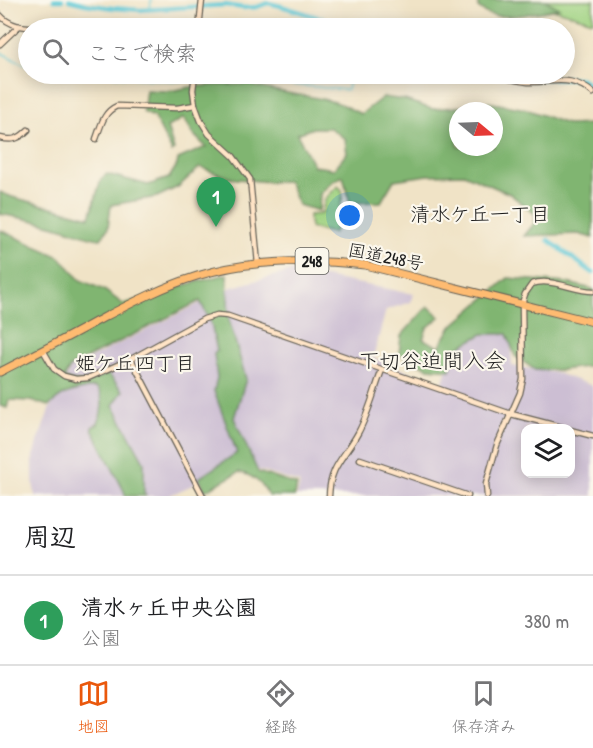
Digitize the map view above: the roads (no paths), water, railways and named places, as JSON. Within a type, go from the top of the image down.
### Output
[{"type":"highway","name":"国道248号","points":[[0,374],[125,306],[164,288],[199,275],[258,264],[289,261],[327,261],[365,265],[593,322]]},
{"type":"street","points":[[0,15],[5,21],[18,26]]},
{"type":"street","points":[[0,44],[18,27]]},
{"type":"street","points":[[575,82],[593,93]]},
{"type":"street","points":[[194,84],[195,105],[201,121],[209,134],[233,156],[250,179],[258,264]]},
{"type":"street","points":[[96,139],[104,116],[111,108],[117,106],[177,108],[195,105]]},
{"type":"street","points":[[0,138],[16,139],[28,130]]},
{"type":"street","points":[[487,496],[486,484],[497,445],[520,393],[523,379],[522,304],[528,289],[537,282],[549,282],[593,291]]},
{"type":"street","points":[[43,350],[54,369],[64,376],[76,379],[88,378],[204,320],[217,315],[228,316],[511,414],[547,424]]},
{"type":"street","points":[[131,358],[203,496]]},
{"type":"street","points":[[329,496],[336,465],[358,433],[382,370]]},
{"type":"street","points":[[575,431],[593,436]]},
{"type":"street","points":[[360,459],[468,496]]},
{"type":"waterway","points":[[54,0],[62,0]]},
{"type":"waterway","points":[[69,0],[140,10],[226,5],[243,8],[268,3],[320,18]]},
{"type":"waterway","points":[[150,10],[151,0]]},
{"type":"waterway","points":[[0,52],[18,61]]},
{"type":"waterway","points":[[575,78],[582,79],[593,87]]},
{"type":"waterway","points":[[285,84],[347,90],[348,84]]},
{"type":"waterway","points":[[548,240],[593,273]]},
{"type":"place","name":"清水ヶ丘中央公園","points":[[216,227]]},
{"type":"district","name":"清水ケ丘一丁目","points":[[480,214]]},
{"type":"district","name":"下切谷迫間入会","points":[[432,361]]},
{"type":"district","name":"姫ケ丘四丁目","points":[[135,363]]}]
